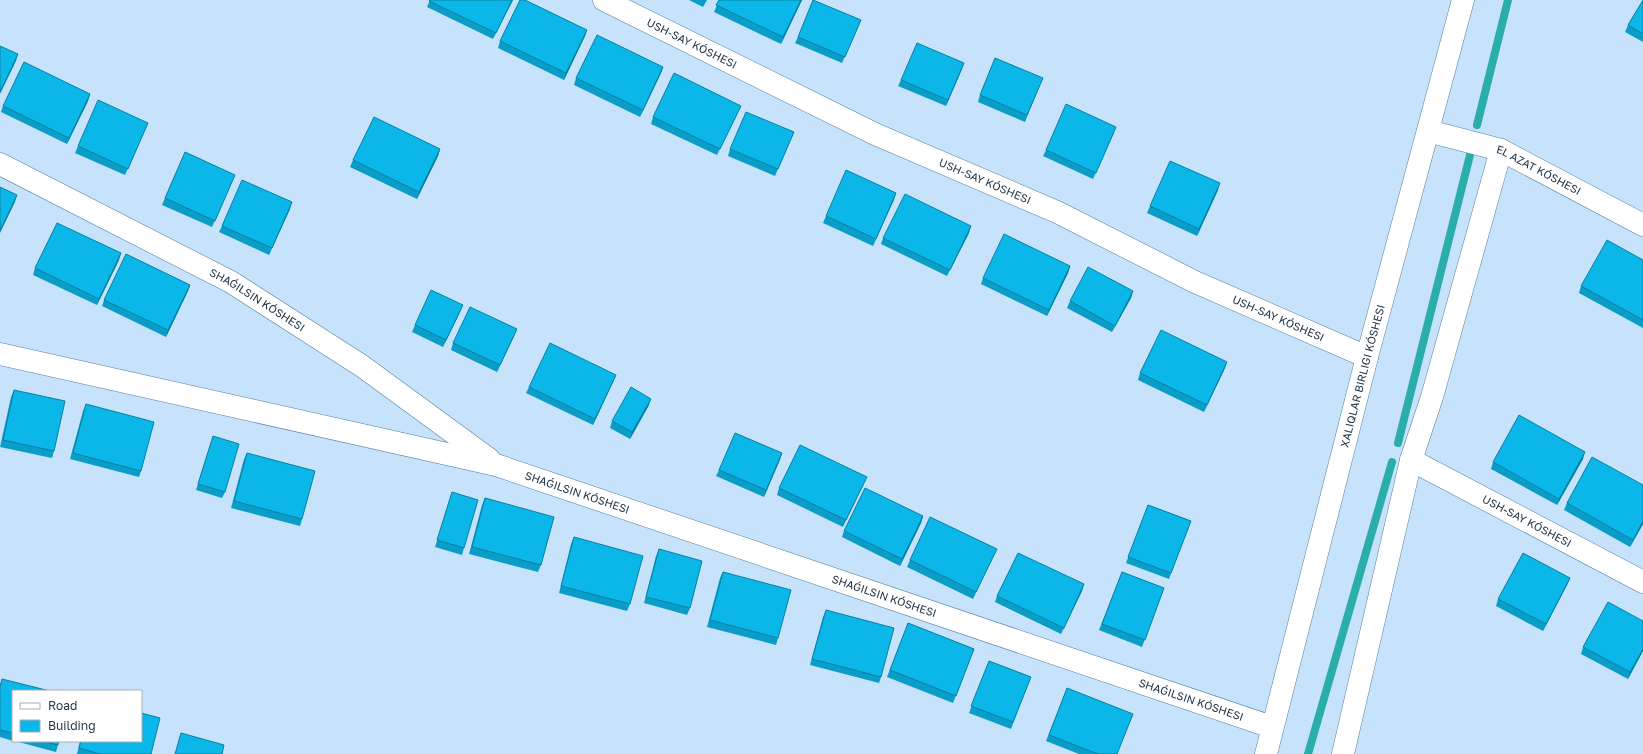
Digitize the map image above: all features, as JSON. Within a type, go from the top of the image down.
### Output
[{"type":"street","name":"USH-SAY KÓSHESI","points":[[604,0],[876,134],[1057,212],[1195,282],[1367,357]]},
{"type":"street","points":[[1266,754],[1367,357],[1463,0]]},
{"type":"street","name":"EL AZAT KÓSHESI","points":[[1428,131],[1501,150],[1643,225]]},
{"type":"street","points":[[1343,754],[1411,460],[1432,397],[1501,150]]},
{"type":"street","points":[[0,164],[231,282],[362,366],[496,465]]},
{"type":"street","points":[[0,354],[496,465],[1272,727]]},
{"type":"street","name":"USH-SAY KÓSHESI","points":[[1411,460],[1643,582]]},
{"type":"building","points":[[512,0],[496,33],[429,1]]},
{"type":"building","points":[[520,0],[525,0],[587,30],[566,73],[500,41]]},
{"type":"building","points":[[719,0],[801,0],[783,37],[716,5]]},
{"type":"building","points":[[813,0],[861,20],[845,57],[798,37]]},
{"type":"building","points":[[1643,0],[1643,34],[1628,25]]},
{"type":"building","points":[[597,35],[663,67],[643,110],[576,78]]},
{"type":"building","points":[[917,43],[964,63],[948,100],[901,80]]},
{"type":"building","points":[[0,46],[18,54],[0,92]]},
{"type":"building","points":[[995,58],[1043,78],[1027,115],[980,95]]},
{"type":"building","points":[[24,62],[90,94],[69,138],[3,106]]},
{"type":"building","points":[[674,73],[741,106],[720,149],[653,117]]},
{"type":"building","points":[[98,100],[148,123],[128,169],[78,146]]},
{"type":"building","points":[[1066,104],[1116,127],[1096,173],[1046,150]]},
{"type":"building","points":[[746,112],[794,132],[778,169],[730,149]]},
{"type":"building","points":[[374,117],[440,149],[419,192],[353,160]]},
{"type":"building","points":[[185,152],[235,175],[215,221],[165,198]]},
{"type":"building","points":[[1170,161],[1220,183],[1199,229],[1150,206]]},
{"type":"building","points":[[846,170],[896,193],[876,239],[826,216]]},
{"type":"building","points":[[242,180],[292,202],[272,248],[222,226]]},
{"type":"building","points":[[0,187],[17,195],[0,231]]},
{"type":"building","points":[[905,194],[971,226],[950,270],[883,238]]},
{"type":"building","points":[[57,223],[121,253],[99,299],[35,268]]},
{"type":"building","points":[[1004,234],[1070,266],[1049,310],[983,278]]},
{"type":"building","points":[[1607,240],[1643,260],[1643,320],[1581,286]]},
{"type":"building","points":[[126,254],[190,285],[168,330],[104,300]]},
{"type":"building","points":[[1088,267],[1133,291],[1115,326],[1070,301]]},
{"type":"building","points":[[431,290],[463,305],[446,340],[415,325]]},
{"type":"building","points":[[470,307],[517,329],[500,365],[453,343]]},
{"type":"building","points":[[1161,330],[1227,362],[1207,405],[1140,373]]},
{"type":"building","points":[[550,343],[616,375],[595,419],[529,387]]},
{"type":"building","points":[[631,387],[651,399],[632,432],[612,421]]},
{"type":"building","points":[[14,390],[65,401],[54,451],[3,440]]},
{"type":"building","points":[[86,404],[154,422],[141,471],[73,453]]},
{"type":"building","points":[[1519,415],[1585,452],[1559,499],[1493,462]]},
{"type":"building","points":[[735,433],[782,453],[766,490],[719,470]]},
{"type":"building","points":[[213,436],[239,444],[225,492],[198,484]]},
{"type":"building","points":[[800,445],[867,477],[846,520],[779,488]]},
{"type":"building","points":[[247,453],[315,471],[302,519],[234,501]]},
{"type":"building","points":[[1592,457],[1643,485],[1643,521],[1633,540],[1567,503]]},
{"type":"building","points":[[865,488],[923,516],[902,559],[844,531]]},
{"type":"building","points":[[452,492],[478,500],[464,548],[437,540]]},
{"type":"building","points":[[485,498],[554,517],[541,565],[472,547]]},
{"type":"building","points":[[1148,505],[1191,521],[1171,573],[1128,557]]},
{"type":"building","points":[[930,517],[997,549],[976,592],[910,560]]},
{"type":"building","points":[[574,537],[643,556],[630,604],[561,586]]},
{"type":"building","points":[[659,549],[702,561],[690,608],[646,597]]},
{"type":"building","points":[[1018,553],[1084,584],[1064,628],[997,596]]},
{"type":"building","points":[[1523,553],[1570,578],[1546,624],[1498,599]]},
{"type":"building","points":[[723,572],[791,590],[778,638],[710,620]]},
{"type":"building","points":[[1122,572],[1164,588],[1145,640],[1102,624]]},
{"type":"building","points":[[1608,602],[1643,621],[1643,649],[1630,672],[1583,647]]},
{"type":"building","points":[[826,610],[894,628],[881,677],[812,659]]},
{"type":"building","points":[[908,623],[974,649],[956,696],[890,670]]},
{"type":"building","points":[[989,661],[1031,677],[1013,722],[971,706]]},
{"type":"building","points":[[2,679],[46,690],[12,690],[12,733],[0,730],[0,687]]},
{"type":"building","points":[[1067,688],[1133,714],[1117,754],[1098,754],[1049,735]]},
{"type":"building","points":[[142,713],[160,718],[151,754],[100,754],[79,748],[81,742],[142,742]]},
{"type":"building","points":[[181,733],[224,745],[222,754],[175,754]]},
{"type":"building","points":[[46,742],[59,742],[58,745]]},
{"type":"waterway","points":[[1477,125],[1508,0]]},
{"type":"waterway","points":[[1398,443],[1470,155]]},
{"type":"waterway","points":[[1308,754],[1392,462]]}]
